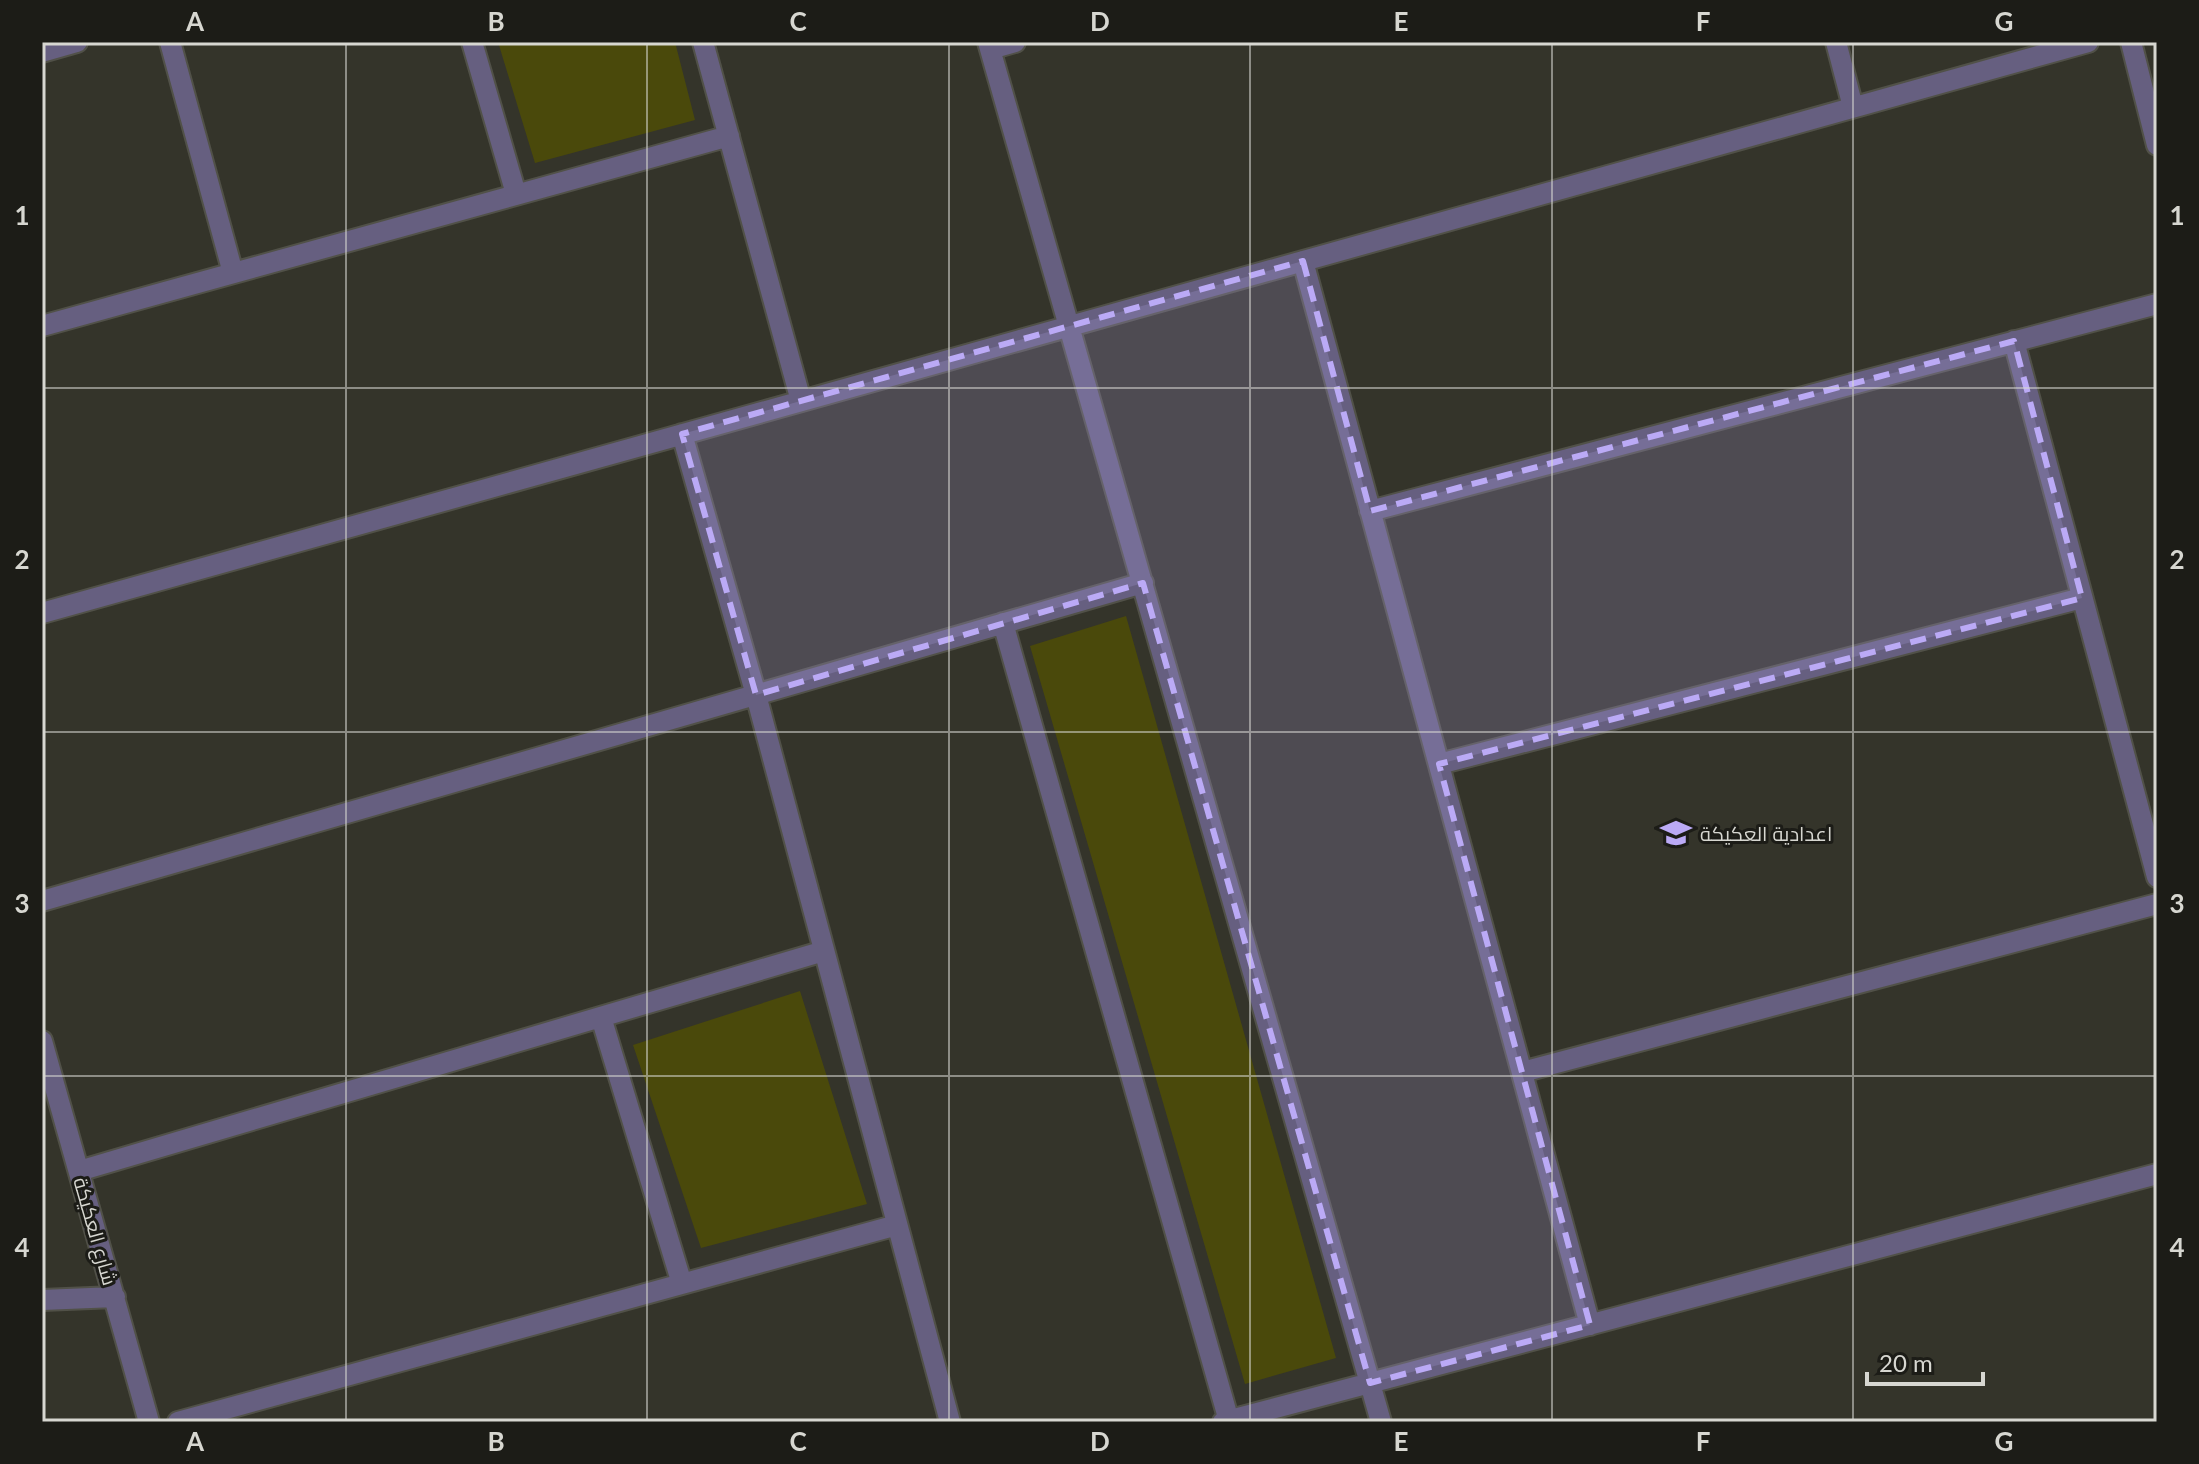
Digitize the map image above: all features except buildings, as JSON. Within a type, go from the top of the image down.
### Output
[{"type":"street","points":[[42,52],[77,42]]},
{"type":"street","points":[[170,42],[233,273]]},
{"type":"street","points":[[472,42],[516,194]]},
{"type":"street","points":[[703,42],[801,401]]},
{"type":"street","points":[[1015,42],[989,46],[1381,1422]]},
{"type":"street","points":[[1836,42],[1853,107]]},
{"type":"street","points":[[42,613],[2088,42]]},
{"type":"street","points":[[2131,42],[2157,145]]},
{"type":"street","points":[[42,326],[729,136]]},
{"type":"street","points":[[1303,261],[1590,1325]]},
{"type":"street","points":[[1370,511],[2157,304]]},
{"type":"street","points":[[2014,341],[2157,877]]},
{"type":"street","points":[[682,434],[756,695],[950,1422]]},
{"type":"street","points":[[42,901],[1143,583]]},
{"type":"street","points":[[1439,764],[2082,598]]},
{"type":"street","points":[[1003,623],[1226,1421],[2157,1174]]},
{"type":"street","points":[[1522,1072],[2157,904]]},
{"type":"street","points":[[79,1171],[824,951]]},
{"type":"street","points":[[601,1017],[682,1284]]},
{"type":"street","name":"شارع العكيكة","points":[[42,1041],[149,1422]]},
{"type":"street","points":[[178,1422],[897,1225]]},
{"type":"street","points":[[42,1300],[115,1297]]},
{"type":"highlighted area","points":[[1303,261],[1370,511],[2014,341],[2082,598],[1439,764],[1590,1325],[1370,1383],[1143,583],[756,695],[682,434]]},
{"type":"shaded area","points":[[498,42],[675,42],[695,120],[535,163]]},
{"type":"shaded area","points":[[1126,616],[1336,1358],[1245,1384],[1030,646]]},
{"type":"shaded area","points":[[800,991],[867,1204],[701,1248],[633,1045]]},
{"type":"place","name":"اعدادية العكيكة","points":[[1676,833]]}]
